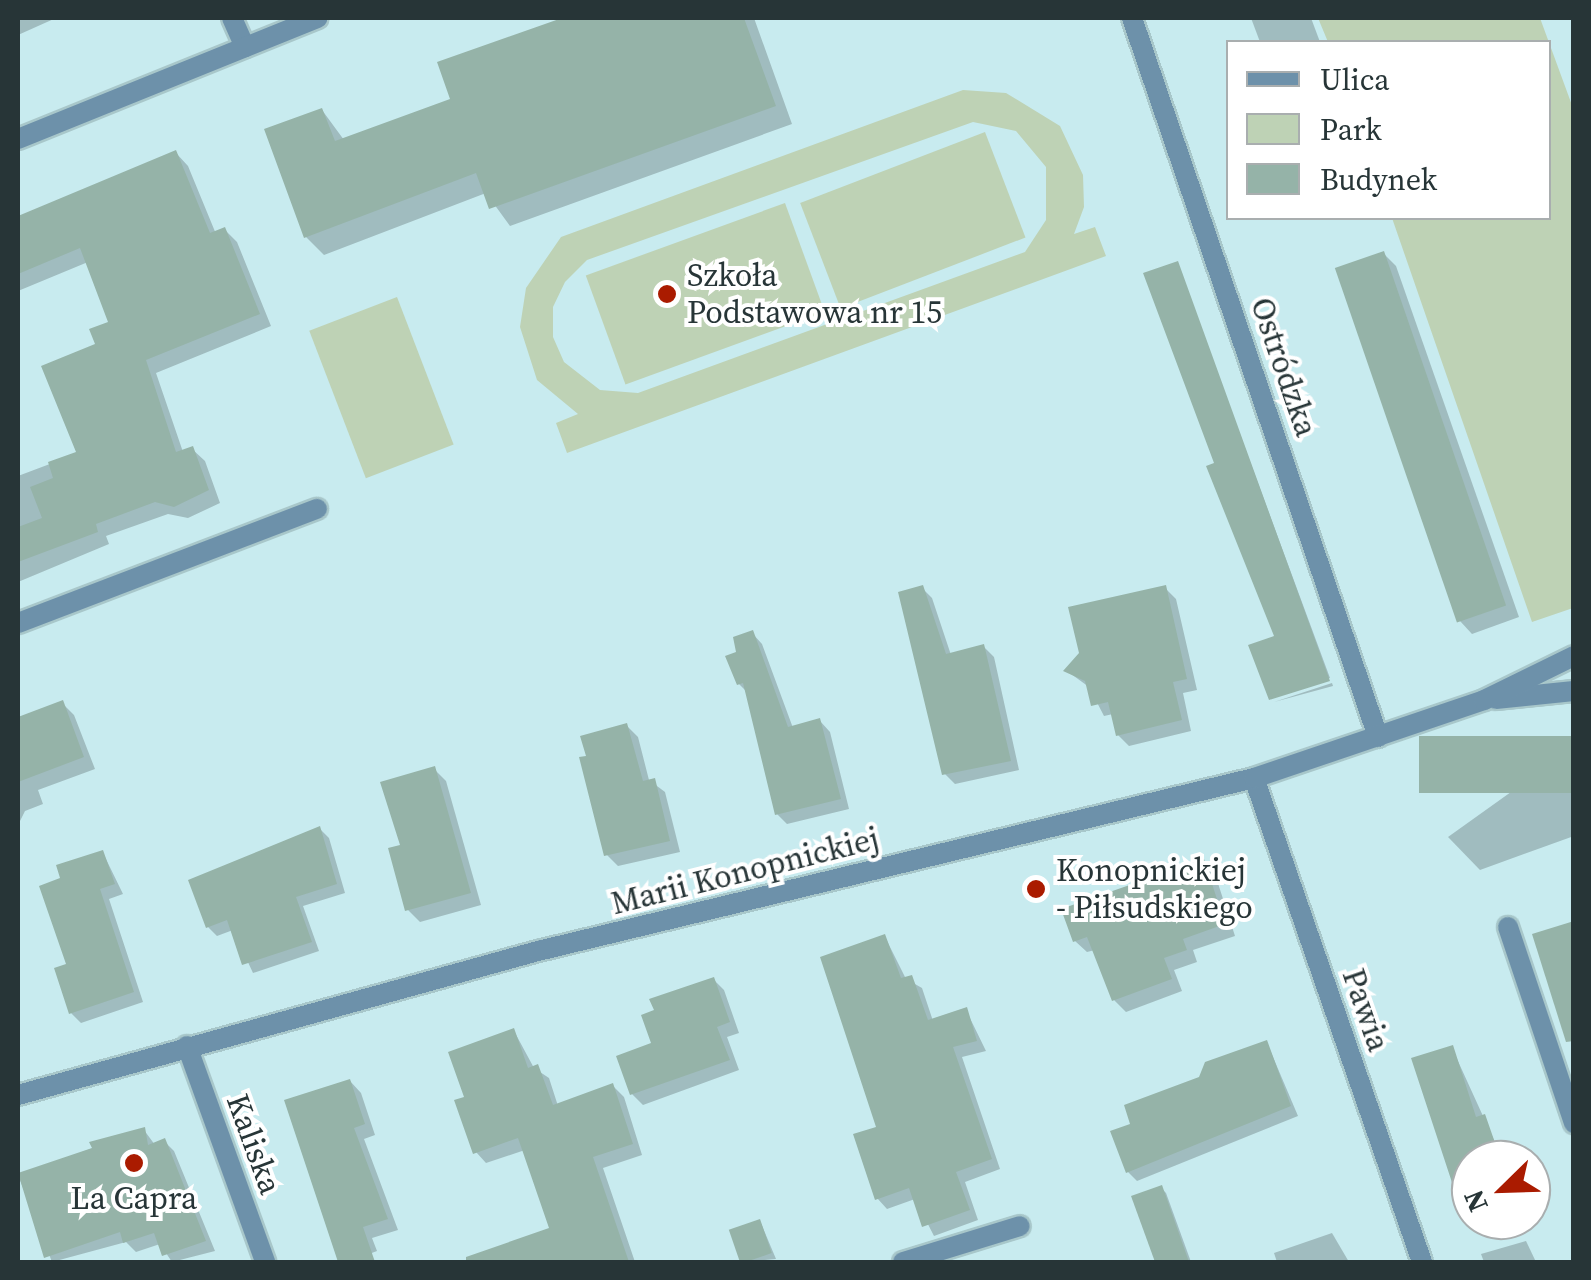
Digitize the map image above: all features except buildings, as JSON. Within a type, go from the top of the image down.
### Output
[{"type":"street","points":[[232,18],[245,47]]},
{"type":"street","points":[[18,140],[317,18]]},
{"type":"street","name":"Ostródzka","points":[[1132,18],[1378,736]]},
{"type":"street","points":[[18,623],[318,508]]},
{"type":"street","name":"Marii Konopnickiej","points":[[18,1095],[538,952],[1254,778],[1484,700],[1574,656]]},
{"type":"street","name":"Marii Konopnickiej","points":[[1484,700],[1574,691]]},
{"type":"street","name":"Pawia","points":[[1254,778],[1422,1262]]},
{"type":"street","points":[[1508,928],[1574,1123]]},
{"type":"street","name":"Kaliska","points":[[187,1046],[265,1262]]},
{"type":"street","points":[[903,1262],[1020,1226]]},
{"type":"green space","points":[[1318,18],[1540,18],[1548,40],[1327,40]]},
{"type":"green space","points":[[1551,48],[1573,108],[1573,608],[1532,622],[1393,220],[1551,220]]},
{"type":"green space","points":[[963,90],[1006,93],[1060,126],[1083,175],[1084,207],[1074,234],[1095,227],[1106,256],[567,453],[556,423],[578,414],[537,380],[520,327],[526,288],[561,237]],"holes":[[[973,122],[1016,131],[1046,167],[1046,220],[1025,252],[638,393],[600,390],[564,362],[553,337],[553,307],[565,282],[587,260]]]},
{"type":"green space","points":[[985,132],[1025,237],[841,308],[800,203]]},
{"type":"green space","points":[[785,203],[825,312],[625,385],[586,276]]},
{"type":"green space","points":[[397,297],[454,445],[366,478],[309,331]]},
{"type":"place","name":"Szkoła Podstawowa nr 15","points":[[667,294]]},
{"type":"place","name":"Konopnickiej - Piłsudskiego","points":[[1036,889]]},
{"type":"place","name":"La Capra","points":[[134,1163]]}]
